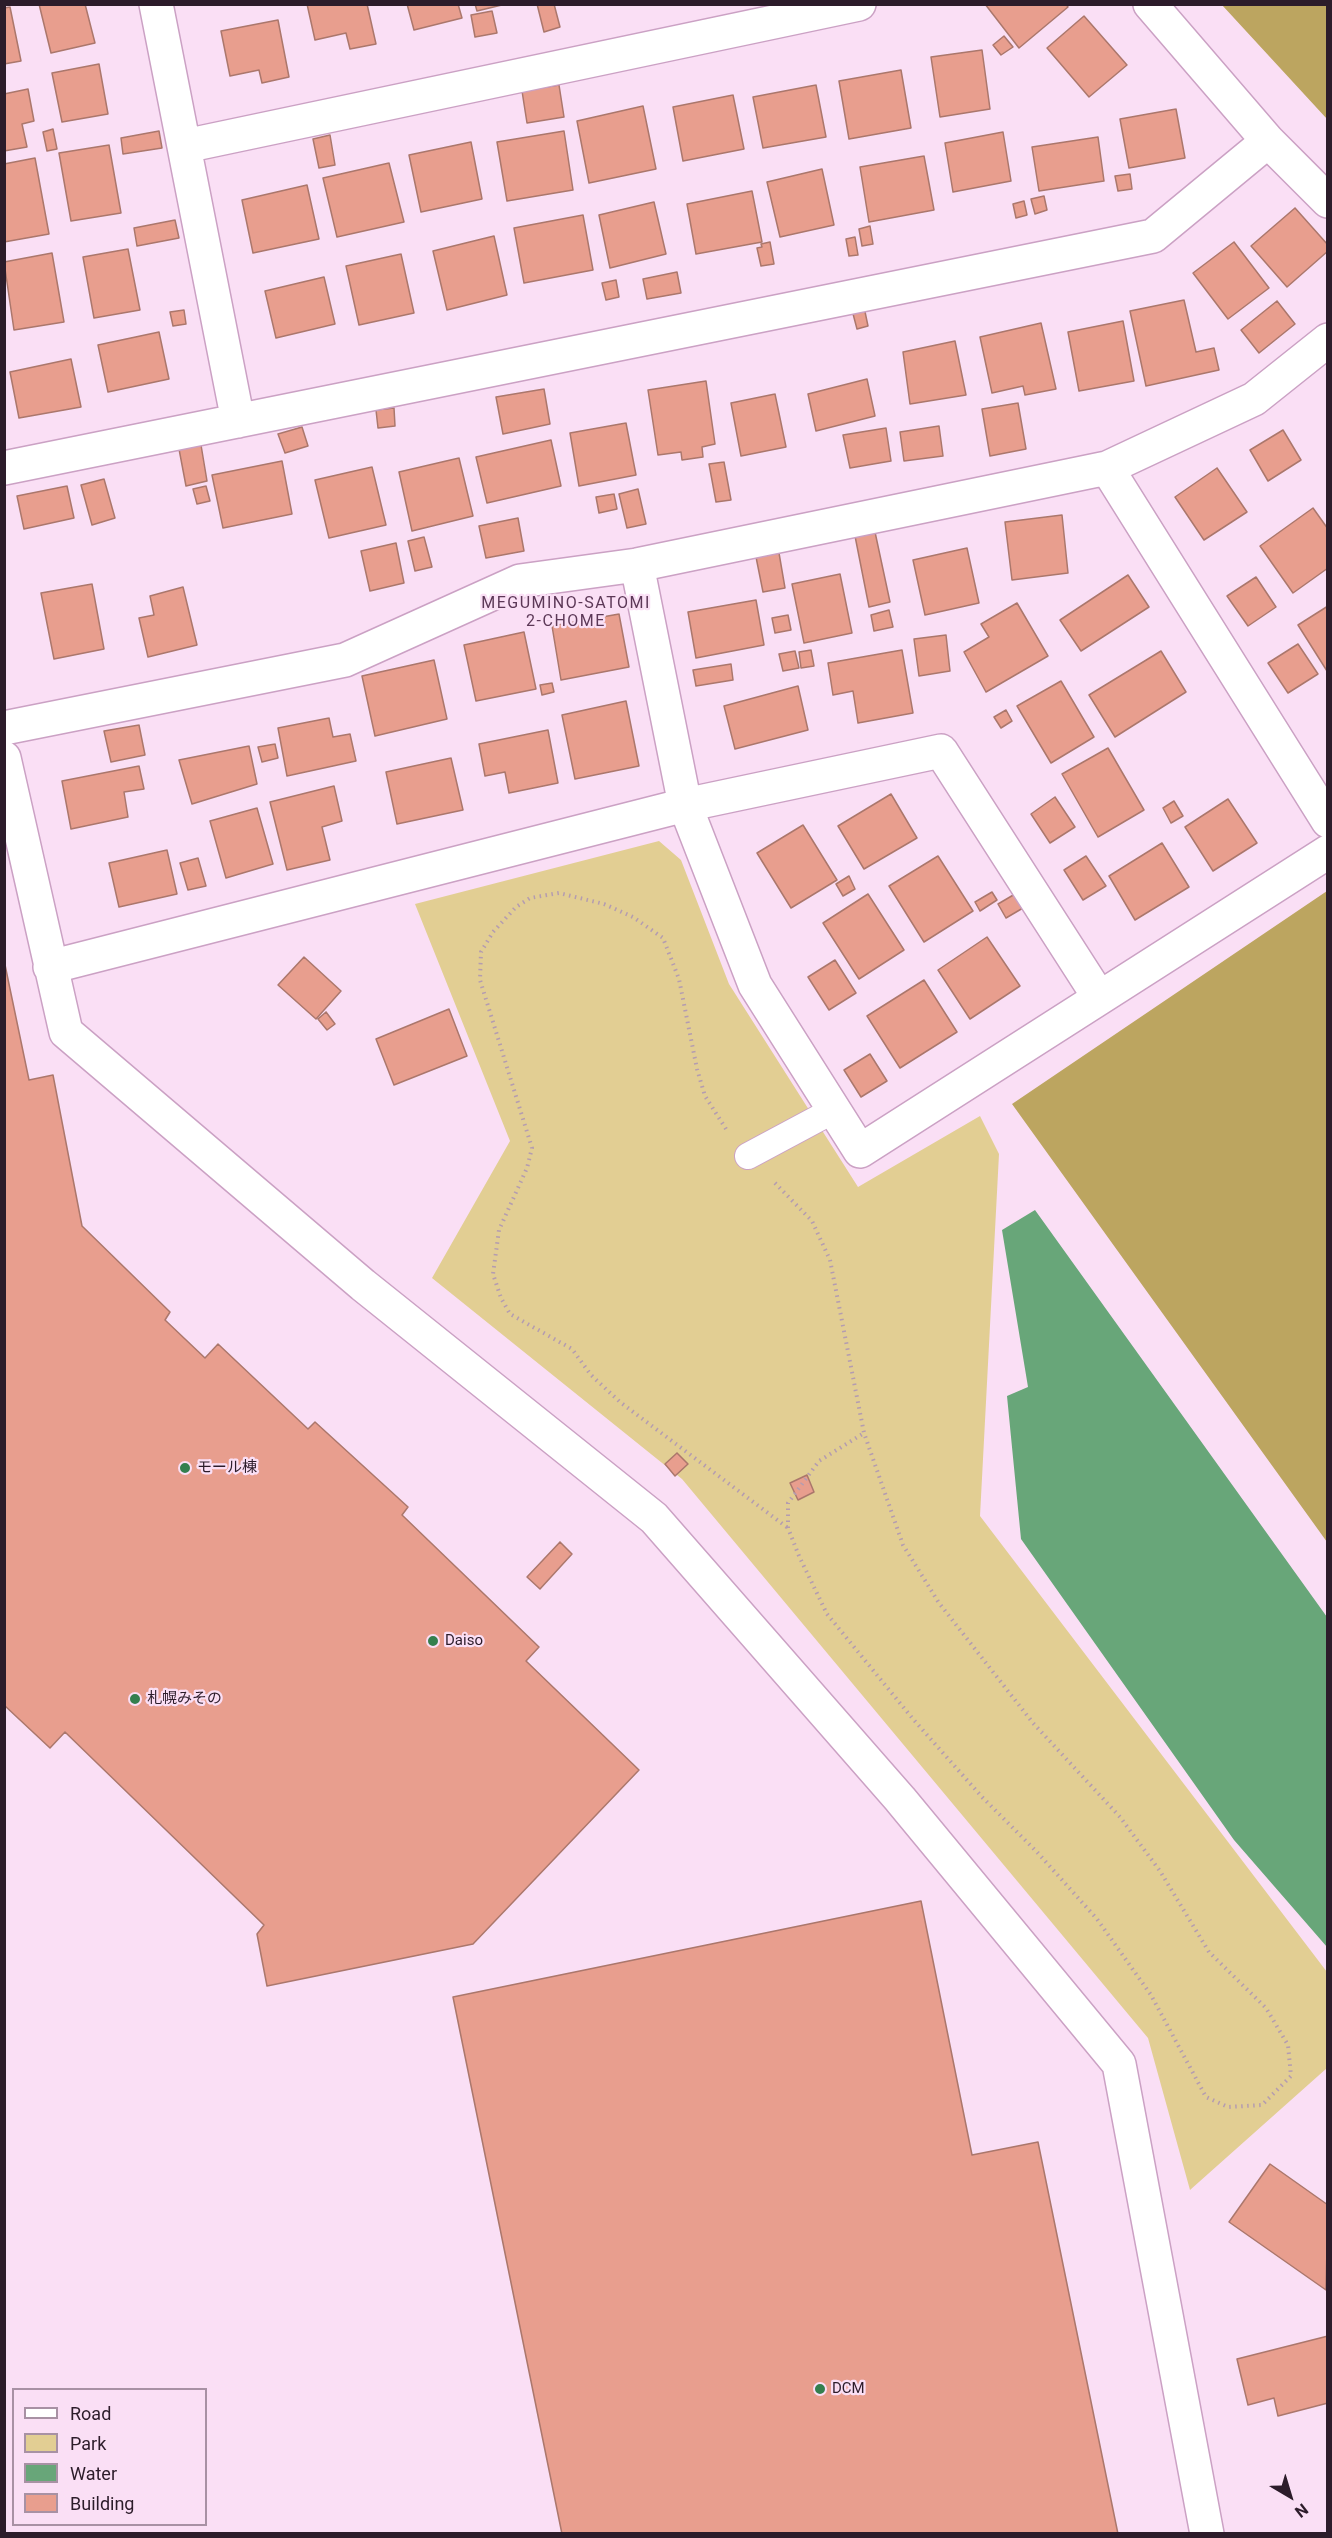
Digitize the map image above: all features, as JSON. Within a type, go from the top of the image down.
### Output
[{"type":"street","points":[[156,4],[238,421]]},
{"type":"street","points":[[185,146],[859,4]]},
{"type":"street","points":[[1150,4],[1268,141],[1328,201]]},
{"type":"street","points":[[4,468],[1153,236],[1268,141]]},
{"type":"street","points":[[4,728],[345,660],[520,581],[637,565],[1107,468],[1254,399],[1328,340]]},
{"type":"street","points":[[1107,468],[1328,821]]},
{"type":"street","points":[[637,565],[685,805],[755,985],[860,1150],[1328,852]]},
{"type":"street","points":[[50,967],[685,805],[941,751],[1099,997]]},
{"type":"street","points":[[4,758],[66,1032],[363,1285],[654,1518],[900,1799],[1119,2064],[1207,2534]]},
{"type":"lane","points":[[747,1156],[834,1110]]},
{"type":"path","points":[[788,1528],[620,1402],[591,1375],[572,1349],[510,1314],[501,1298],[493,1274],[499,1230],[527,1168],[532,1148],[480,980],[481,952],[493,932],[516,907],[530,898],[560,893],[613,908],[633,917],[663,938],[679,979],[697,1069],[705,1096],[734,1142],[812,1221],[830,1260],[864,1432],[903,1545],[939,1604],[1033,1723],[1120,1816],[1160,1871],[1209,1952],[1266,2008],[1288,2044],[1292,2076],[1262,2105],[1228,2107],[1206,2097],[1151,1995],[1097,1919],[1037,1852],[982,1797],[913,1719],[827,1614],[788,1528],[788,1503],[819,1461],[864,1432]]},
{"type":"green space","points":[[659,841],[681,860],[729,984],[858,1187],[980,1116],[999,1154],[980,1516],[1327,1972],[1327,2068],[1190,2190],[1148,2038],[682,1479],[432,1278],[510,1141],[415,904]]},
{"type":"shaded area","points":[[1222,5],[1327,5],[1327,119]]},
{"type":"shaded area","points":[[1327,891],[1327,1542],[1012,1104]]},
{"type":"water","points":[[1035,1210],[1327,1617],[1327,1947],[1234,1840],[1021,1539],[1007,1396],[1028,1387],[1002,1230]]},
{"type":"building","points":[[39,4],[85,4],[95,43],[51,53]]},
{"type":"building","points":[[307,4],[367,4],[376,44],[350,49],[346,33],[315,40]]},
{"type":"building","points":[[407,4],[458,4],[462,18],[414,30]]},
{"type":"building","points":[[475,4],[506,4],[477,11]]},
{"type":"building","points":[[537,4],[554,4],[560,27],[544,32]]},
{"type":"building","points":[[985,4],[1066,4],[1068,7],[1019,48]]},
{"type":"building","points":[[10,7],[21,61],[4,64],[4,8]]},
{"type":"building","points":[[492,11],[497,33],[475,37],[471,15]]},
{"type":"building","points":[[1084,16],[1127,65],[1089,97],[1047,48]]},
{"type":"building","points":[[278,20],[289,77],[262,83],[259,70],[230,76],[221,31]]},
{"type":"building","points":[[1004,36],[1013,47],[1001,55],[993,45]]},
{"type":"building","points":[[982,50],[990,109],[940,117],[931,57]]},
{"type":"building","points":[[99,64],[108,114],[62,122],[52,73]]},
{"type":"building","points":[[901,70],[911,128],[849,139],[839,81]]},
{"type":"building","points":[[559,85],[564,117],[527,123],[522,91]]},
{"type":"building","points":[[816,85],[826,137],[763,148],[753,97]]},
{"type":"building","points":[[28,89],[34,121],[22,124],[27,147],[4,151],[4,94]]},
{"type":"building","points":[[733,95],[744,149],[683,161],[673,107]]},
{"type":"building","points":[[643,106],[656,169],[589,183],[577,121]]},
{"type":"building","points":[[1176,109],[1185,158],[1129,168],[1120,119]]},
{"type":"building","points":[[53,129],[57,149],[47,151],[43,132]]},
{"type":"building","points":[[159,131],[162,148],[123,154],[121,138]]},
{"type":"building","points":[[564,131],[573,190],[507,201],[497,142]]},
{"type":"building","points":[[1003,132],[1011,181],[953,192],[945,143]]},
{"type":"building","points":[[330,135],[335,165],[319,168],[313,139]]},
{"type":"building","points":[[1098,137],[1104,181],[1039,191],[1032,147]]},
{"type":"building","points":[[471,142],[482,199],[421,212],[409,155]]},
{"type":"building","points":[[109,145],[121,213],[71,221],[59,153]]},
{"type":"building","points":[[924,156],[934,210],[869,222],[860,167]]},
{"type":"building","points":[[35,158],[49,234],[4,242],[4,164]]},
{"type":"building","points":[[389,163],[404,222],[337,237],[323,178]]},
{"type":"building","points":[[822,169],[834,225],[780,237],[767,182]]},
{"type":"building","points":[[1130,174],[1132,189],[1118,191],[1115,176]]},
{"type":"building","points":[[307,185],[319,239],[253,253],[242,200]]},
{"type":"building","points":[[752,191],[762,242],[696,254],[687,204]]},
{"type":"building","points":[[1044,196],[1047,210],[1035,214],[1031,199]]},
{"type":"building","points":[[1024,201],[1027,215],[1016,218],[1013,204]]},
{"type":"building","points":[[654,202],[666,254],[610,268],[599,215]]},
{"type":"building","points":[[1295,208],[1328,245],[1328,251],[1287,287],[1251,246]]},
{"type":"building","points":[[583,215],[593,270],[524,283],[514,228]]},
{"type":"building","points":[[175,220],[179,238],[137,246],[134,228]]},
{"type":"building","points":[[870,226],[873,244],[862,246],[859,229]]},
{"type":"building","points":[[494,236],[507,295],[447,310],[433,251]]},
{"type":"building","points":[[855,237],[858,255],[849,256],[846,239]]},
{"type":"building","points":[[770,242],[774,264],[761,266],[757,248],[762,247],[761,244]]},
{"type":"building","points":[[1234,242],[1269,288],[1228,319],[1193,273]]},
{"type":"building","points":[[128,249],[140,310],[94,318],[83,257]]},
{"type":"building","points":[[52,253],[64,322],[14,330],[4,262]]},
{"type":"building","points":[[401,254],[414,313],[359,325],[346,266]]},
{"type":"building","points":[[677,272],[681,293],[647,299],[643,279]]},
{"type":"building","points":[[324,277],[335,324],[276,338],[265,291]]},
{"type":"building","points":[[616,280],[619,297],[606,300],[602,283]]},
{"type":"building","points":[[1184,300],[1196,352],[1214,348],[1219,370],[1146,386],[1130,311]]},
{"type":"building","points":[[1277,301],[1295,324],[1259,353],[1241,330]]},
{"type":"building","points":[[864,307],[868,326],[857,329],[852,310]]},
{"type":"building","points":[[184,310],[186,324],[173,326],[170,312]]},
{"type":"building","points":[[1123,321],[1134,381],[1079,391],[1068,332]]},
{"type":"building","points":[[1041,323],[1056,389],[1025,395],[1023,386],[992,393],[980,337]]},
{"type":"building","points":[[159,332],[169,379],[108,392],[98,345]]},
{"type":"building","points":[[955,341],[966,395],[910,404],[903,352]]},
{"type":"building","points":[[71,359],[81,407],[19,418],[10,372]]},
{"type":"building","points":[[867,379],[875,416],[816,431],[808,394]]},
{"type":"building","points":[[706,381],[715,444],[702,447],[703,457],[682,460],[681,452],[658,455],[648,390]]},
{"type":"building","points":[[544,389],[550,424],[503,434],[496,397]]},
{"type":"building","points":[[775,394],[786,447],[741,456],[731,403]]},
{"type":"building","points":[[1018,403],[1026,449],[990,456],[982,409]]},
{"type":"building","points":[[394,408],[395,426],[378,428],[376,410]]},
{"type":"building","points":[[626,423],[636,475],[579,486],[570,433]]},
{"type":"building","points":[[939,426],[943,456],[904,461],[900,432]]},
{"type":"building","points":[[302,427],[308,446],[285,453],[278,434]]},
{"type":"building","points":[[886,428],[891,461],[850,468],[843,435]]},
{"type":"building","points":[[1283,430],[1301,460],[1268,481],[1250,450]]},
{"type":"building","points":[[551,440],[561,486],[487,503],[476,457]]},
{"type":"building","points":[[201,445],[207,481],[186,486],[179,449]]},
{"type":"building","points":[[459,458],[473,516],[412,531],[399,472]]},
{"type":"building","points":[[282,461],[292,514],[223,528],[212,475]]},
{"type":"building","points":[[724,462],[731,500],[716,502],[709,464]]},
{"type":"building","points":[[372,467],[386,525],[329,538],[315,480]]},
{"type":"building","points":[[1217,468],[1247,512],[1204,540],[1175,497]]},
{"type":"building","points":[[104,479],[115,518],[92,525],[81,485]]},
{"type":"building","points":[[67,486],[74,518],[24,529],[17,496]]},
{"type":"building","points":[[206,486],[210,501],[197,504],[193,489]]},
{"type":"building","points":[[638,489],[646,524],[627,528],[619,494]]},
{"type":"building","points":[[614,494],[617,509],[599,513],[596,497]]},
{"type":"building","points":[[1313,508],[1328,529],[1328,568],[1293,593],[1260,546]]},
{"type":"building","points":[[1062,515],[1068,573],[1012,580],[1005,522]]},
{"type":"building","points":[[518,518],[524,551],[486,558],[479,526]]},
{"type":"building","points":[[875,532],[890,602],[869,607],[855,536]]},
{"type":"building","points":[[424,537],[432,567],[415,571],[408,541]]},
{"type":"building","points":[[396,543],[404,583],[370,591],[361,551]]},
{"type":"building","points":[[967,548],[979,603],[925,615],[913,560]]},
{"type":"building","points":[[779,553],[785,588],[763,592],[756,557]]},
{"type":"building","points":[[840,574],[852,633],[804,643],[792,584]]},
{"type":"building","points":[[1128,575],[1149,607],[1081,651],[1060,620]]},
{"type":"building","points":[[1256,577],[1276,607],[1248,626],[1227,596]]},
{"type":"building","points":[[92,584],[104,649],[54,659],[41,593]]},
{"type":"building","points":[[183,587],[197,645],[148,657],[139,618],[154,615],[150,596]]},
{"type":"building","points":[[756,600],[764,645],[696,658],[688,612]]},
{"type":"building","points":[[1017,603],[1048,656],[986,692],[964,652],[989,637],[981,624]]},
{"type":"building","points":[[1328,606],[1328,671],[1327,671],[1298,625]]},
{"type":"building","points":[[889,610],[893,627],[874,631],[871,615]]},
{"type":"building","points":[[619,614],[629,667],[561,680],[552,626]]},
{"type":"building","points":[[788,615],[791,630],[775,633],[772,618]]},
{"type":"building","points":[[524,632],[536,689],[476,701],[464,645]]},
{"type":"building","points":[[946,635],[950,671],[919,676],[914,639]]},
{"type":"building","points":[[1298,644],[1318,674],[1288,693],[1268,663]]},
{"type":"building","points":[[811,650],[814,666],[801,668],[799,652]]},
{"type":"building","points":[[902,650],[913,713],[858,723],[853,691],[833,695],[828,663]]},
{"type":"building","points":[[795,651],[799,668],[783,671],[779,654]]},
{"type":"building","points":[[1161,651],[1186,692],[1115,737],[1089,695]]},
{"type":"building","points":[[434,660],[447,719],[375,736],[362,676]]},
{"type":"building","points":[[731,664],[733,680],[696,686],[693,670]]},
{"type":"building","points":[[1061,681],[1094,737],[1051,763],[1017,706]]},
{"type":"building","points":[[552,683],[554,692],[542,695],[540,685]]},
{"type":"building","points":[[798,686],[808,730],[735,749],[724,706]]},
{"type":"building","points":[[626,701],[639,766],[575,779],[562,715]]},
{"type":"building","points":[[1006,710],[1012,721],[1001,728],[994,717]]},
{"type":"building","points":[[329,718],[333,737],[350,734],[356,761],[287,776],[278,728]]},
{"type":"building","points":[[139,725],[145,755],[111,762],[104,731]]},
{"type":"building","points":[[548,730],[558,783],[509,793],[505,772],[485,776],[479,744]]},
{"type":"building","points":[[275,744],[278,758],[262,762],[258,747]]},
{"type":"building","points":[[249,746],[257,784],[192,804],[179,760]]},
{"type":"building","points":[[1108,748],[1144,810],[1098,837],[1062,774]]},
{"type":"building","points":[[451,758],[463,810],[397,824],[386,772]]},
{"type":"building","points":[[139,766],[144,789],[124,792],[128,817],[71,829],[62,781]]},
{"type":"building","points":[[334,786],[342,821],[322,827],[330,860],[287,870],[270,802]]},
{"type":"building","points":[[891,794],[917,838],[864,869],[838,826]]},
{"type":"building","points":[[1055,797],[1075,827],[1050,843],[1031,814]]},
{"type":"building","points":[[1228,799],[1257,843],[1213,871],[1185,827]]},
{"type":"building","points":[[1174,801],[1183,816],[1171,823],[1163,808]]},
{"type":"building","points":[[257,808],[273,864],[226,878],[210,821]]},
{"type":"building","points":[[803,825],[837,880],[791,908],[757,853]]},
{"type":"building","points":[[1162,843],[1189,887],[1135,920],[1109,876]]},
{"type":"building","points":[[167,850],[177,894],[119,907],[109,863]]},
{"type":"building","points":[[938,856],[973,911],[924,942],[889,886]]},
{"type":"building","points":[[1086,856],[1106,886],[1083,900],[1064,870]]},
{"type":"building","points":[[198,858],[206,886],[188,890],[180,863]]},
{"type":"building","points":[[849,876],[855,889],[843,896],[836,884]]},
{"type":"building","points":[[992,892],[997,900],[980,911],[975,902]]},
{"type":"building","points":[[868,894],[904,950],[859,979],[823,923]]},
{"type":"building","points":[[1015,894],[1023,908],[1006,918],[998,904]]},
{"type":"building","points":[[987,937],[1020,986],[970,1019],[938,970]]},
{"type":"building","points":[[304,957],[341,991],[316,1019],[278,985]]},
{"type":"building","name":"モール棟","points":[[4,960],[29,1080],[53,1075],[82,1226],[170,1312],[165,1320],[205,1358],[218,1344],[308,1429],[315,1422],[408,1507],[402,1515],[539,1647],[526,1661],[639,1770],[473,1944],[267,1986],[257,1934],[264,1925],[65,1732],[50,1748],[4,1705]]},
{"type":"building","points":[[835,960],[856,993],[829,1010],[808,977]]},
{"type":"building","points":[[924,980],[957,1032],[900,1068],[867,1016]]},
{"type":"building","points":[[449,1009],[467,1056],[394,1085],[376,1039]]},
{"type":"building","points":[[326,1012],[335,1024],[327,1030],[318,1019]]},
{"type":"building","points":[[870,1054],[887,1081],[861,1097],[844,1070]]},
{"type":"building","points":[[677,1453],[688,1464],[675,1476],[665,1464]]},
{"type":"building","points":[[807,1475],[814,1492],[798,1500],[790,1483]]},
{"type":"building","points":[[560,1542],[572,1554],[540,1589],[527,1577]]},
{"type":"building","points":[[921,1901],[972,2155],[1038,2142],[1118,2534],[562,2534],[453,1997]]},
{"type":"building","points":[[1270,2164],[1328,2205],[1326,2290],[1229,2222]]},
{"type":"building","points":[[1328,2336],[1328,2403],[1278,2416],[1274,2398],[1248,2405],[1237,2359]]},
{"type":"place","name":"モール棟","points":[[185,1468]]},
{"type":"place","name":"Daiso","points":[[433,1641]]},
{"type":"place","name":"札幌みその","points":[[135,1699]]},
{"type":"place","name":"DCM","points":[[820,2389]]},
{"type":"district","name":"MEGUMINO-SATOMI 2-CHOME","points":[[566,613]]}]
